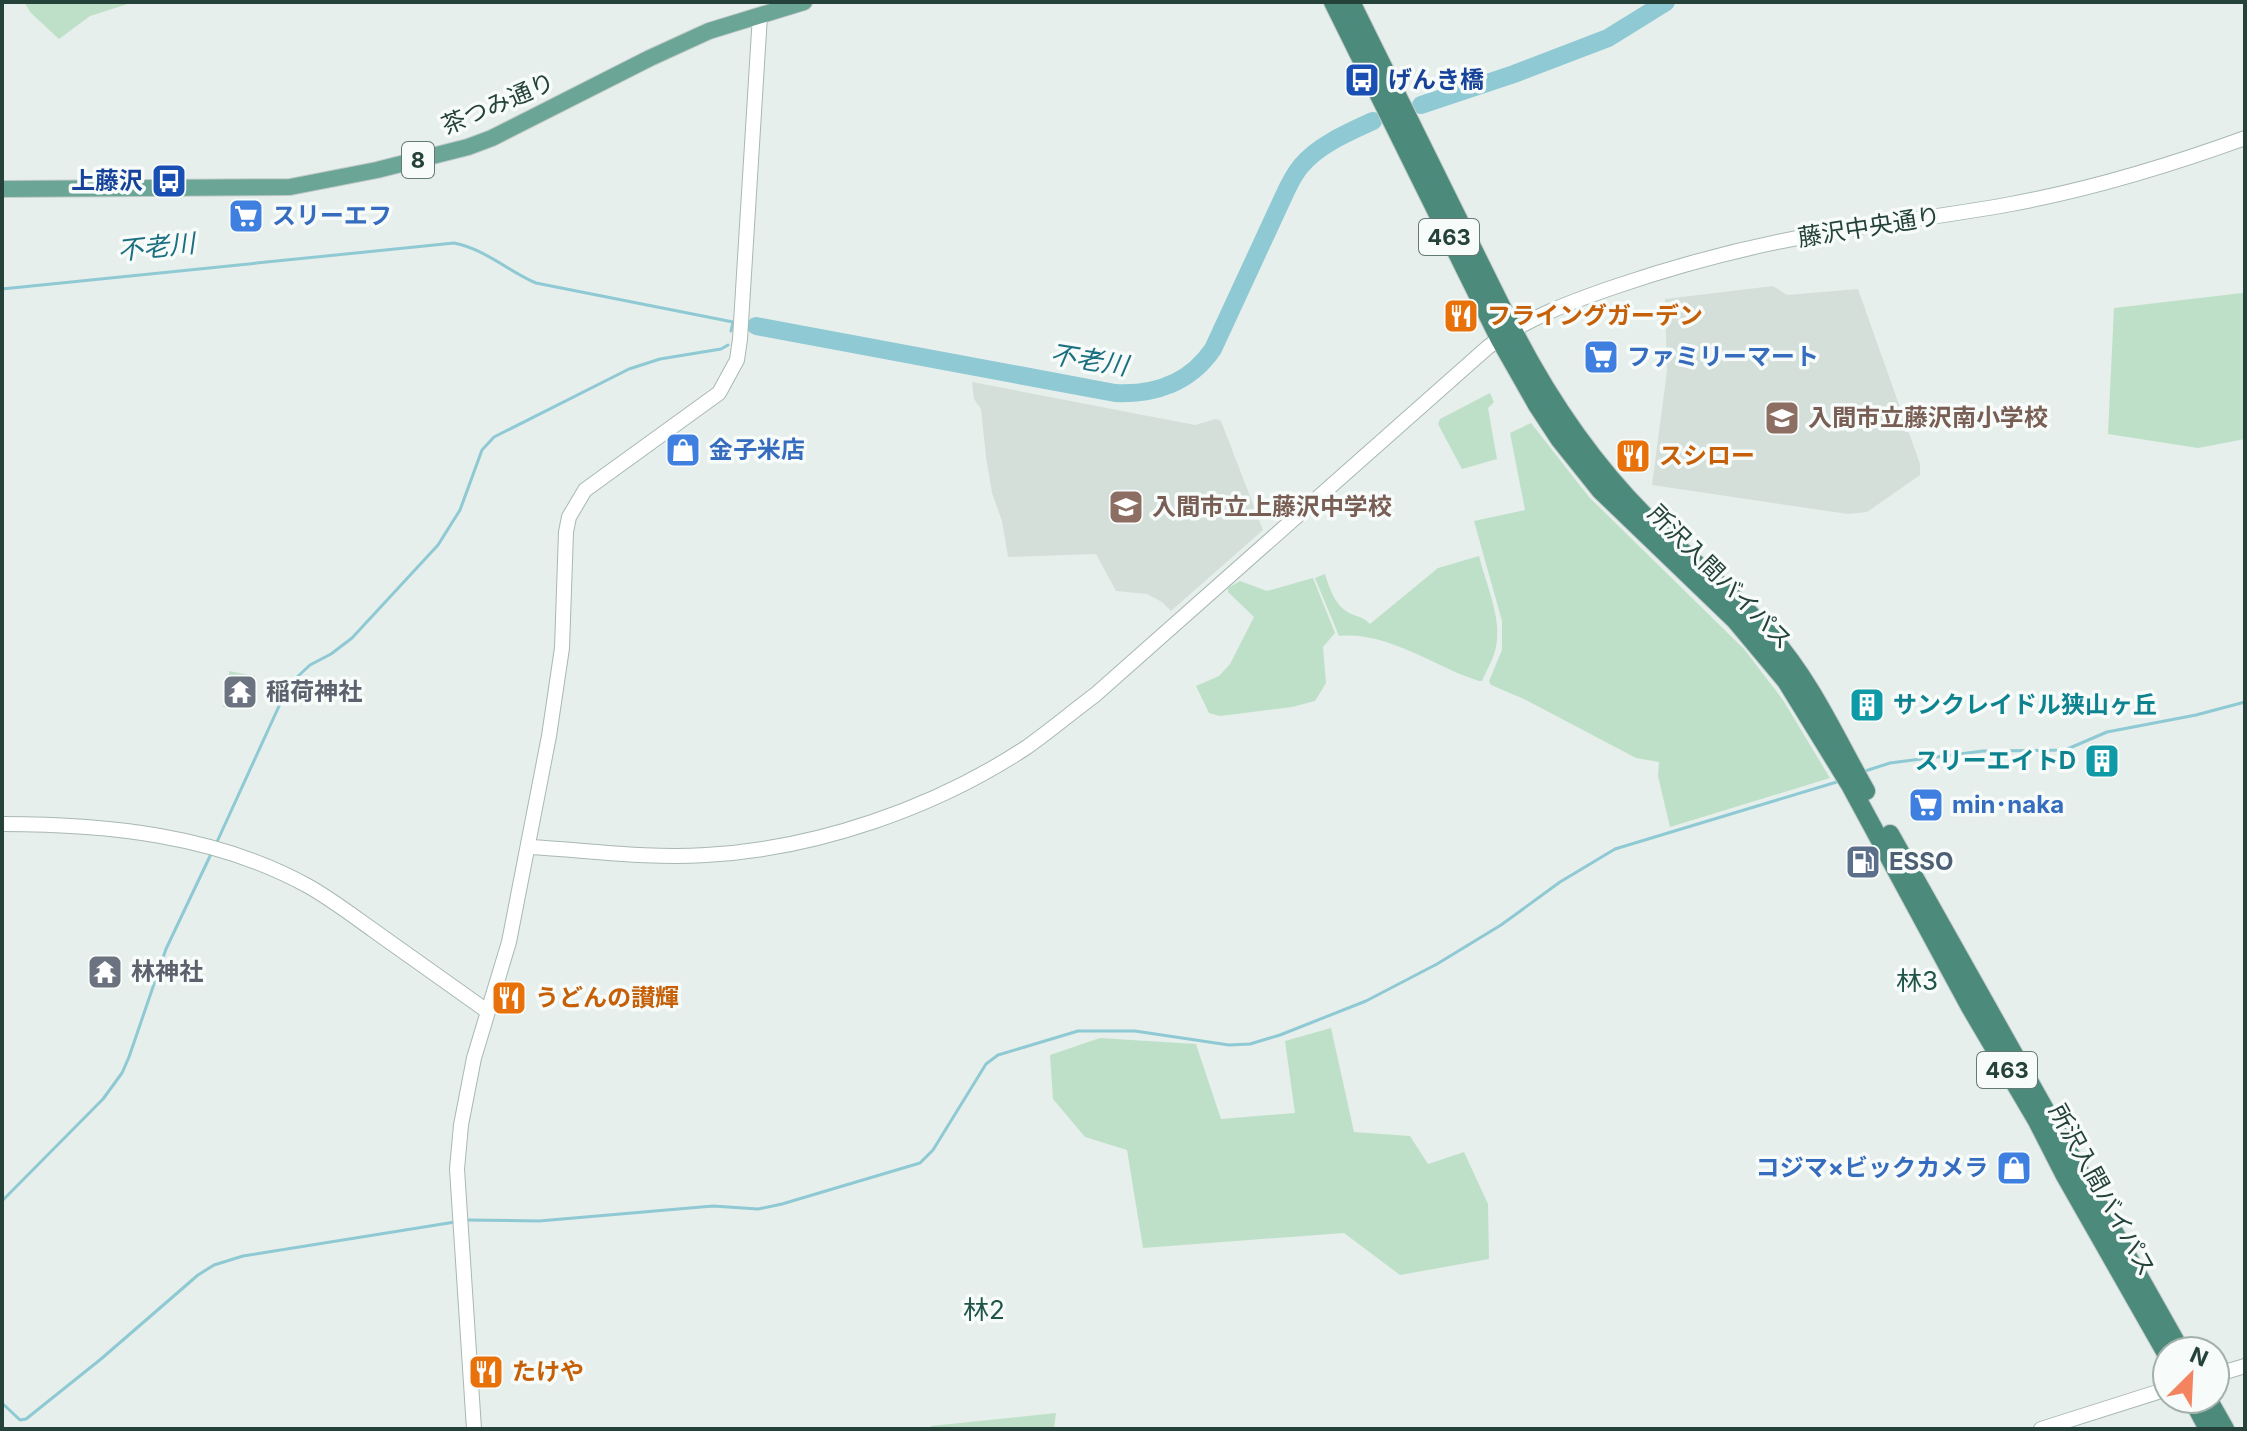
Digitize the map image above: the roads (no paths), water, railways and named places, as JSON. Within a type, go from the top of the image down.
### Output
[{"type":"highway","name":"所沢入間バイパス","points":[[1333,2],[1390,100],[1506,334],[1571,430],[1648,519],[1772,637],[1819,703],[1852,779],[1970,1007],[2156,1335]]},
{"type":"highway","name":"所沢入間バイパス","points":[[1351,2],[1390,100]]},
{"type":"highway","name":"所沢入間バイパス","points":[[1852,779],[2172,1335]]},
{"type":"main road","name":"茶つみ通り","points":[[2,189],[290,187],[377,170],[492,138],[687,40],[804,2]]},
{"type":"street","points":[[474,1429],[457,1169],[461,1125],[468,1081],[509,942],[529,847],[562,648],[569,517],[585,490],[719,393],[737,360],[760,15]]},
{"type":"street","name":"藤沢中央通り","points":[[529,847],[670,856],[706,855],[775,847],[849,829],[910,808],[985,772],[1027,746],[1095,695],[1506,334],[1537,317],[1640,278],[1733,253],[1830,232],[2009,205],[2072,191],[2130,177],[2245,138]]},
{"type":"street","points":[[2,824],[113,830],[214,847],[274,870],[309,886],[487,1011]]},
{"type":"street","points":[[2041,1429],[2151,1394]]},
{"type":"waterway","name":"不老川","points":[[1421,105],[1608,38],[1666,2]]},
{"type":"waterway","name":"不老川","points":[[756,326],[1115,393],[1157,389],[1182,378],[1204,361],[1213,349],[1299,169],[1325,145],[1373,121]]},
{"type":"waterway","name":"不老川","points":[[2,289],[454,243],[476,250],[536,283],[733,322],[731,331]]},
{"type":"waterway","points":[[216,844],[285,693],[310,665],[352,638],[438,545],[460,510],[482,450],[494,437],[629,369],[660,359],[721,349],[728,345]]},
{"type":"waterway","points":[[1862,772],[1890,763],[1983,751],[2065,750],[2107,732],[2245,702]]},
{"type":"waterway","points":[[467,1220],[539,1221],[713,1206],[758,1209],[920,1163],[933,1150],[986,1064],[998,1055],[1078,1031],[1135,1031],[1229,1045],[1250,1044],[1280,1035],[1366,1001],[1437,964],[1615,849],[1840,781]]},
{"type":"waterway","points":[[2,1201],[103,1099],[122,1073],[166,949],[211,854]]},
{"type":"waterway","points":[[2,1403],[20,1420],[26,1419],[198,1275],[214,1265],[243,1256],[455,1222]]},
{"type":"place","name":"げんき橋","points":[[1362,80]]},
{"type":"place","name":"上藤沢","points":[[169,181]]},
{"type":"place","name":"スリーエフ","points":[[246,216]]},
{"type":"place","name":"フライングガーデン","points":[[1461,316]]},
{"type":"place","name":"ファミリーマート","points":[[1601,357]]},
{"type":"place","name":"入間市立藤沢南小学校","points":[[1782,418]]},
{"type":"place","name":"金子米店","points":[[683,450]]},
{"type":"place","name":"スシロー","points":[[1633,456]]},
{"type":"place","name":"入間市立上藤沢中学校","points":[[1126,507]]},
{"type":"place","name":"稲荷神社","points":[[240,692]]},
{"type":"place","name":"サンクレイドル狭山ヶ丘","points":[[1867,705]]},
{"type":"place","name":"スリーエイトD","points":[[2102,761]]},
{"type":"place","name":"min･naka","points":[[1926,805]]},
{"type":"place","name":"ESSO","points":[[1863,862]]},
{"type":"place","name":"林神社","points":[[105,972]]},
{"type":"place","name":"うどんの讃輝","points":[[509,998]]},
{"type":"place","name":"コジマ×ビックカメラ","points":[[2014,1168]]},
{"type":"place","name":"たけや","points":[[486,1372]]},
{"type":"district","name":"林3","points":[[1917,981]]},
{"type":"district","name":"林2","points":[[984,1310]]}]
